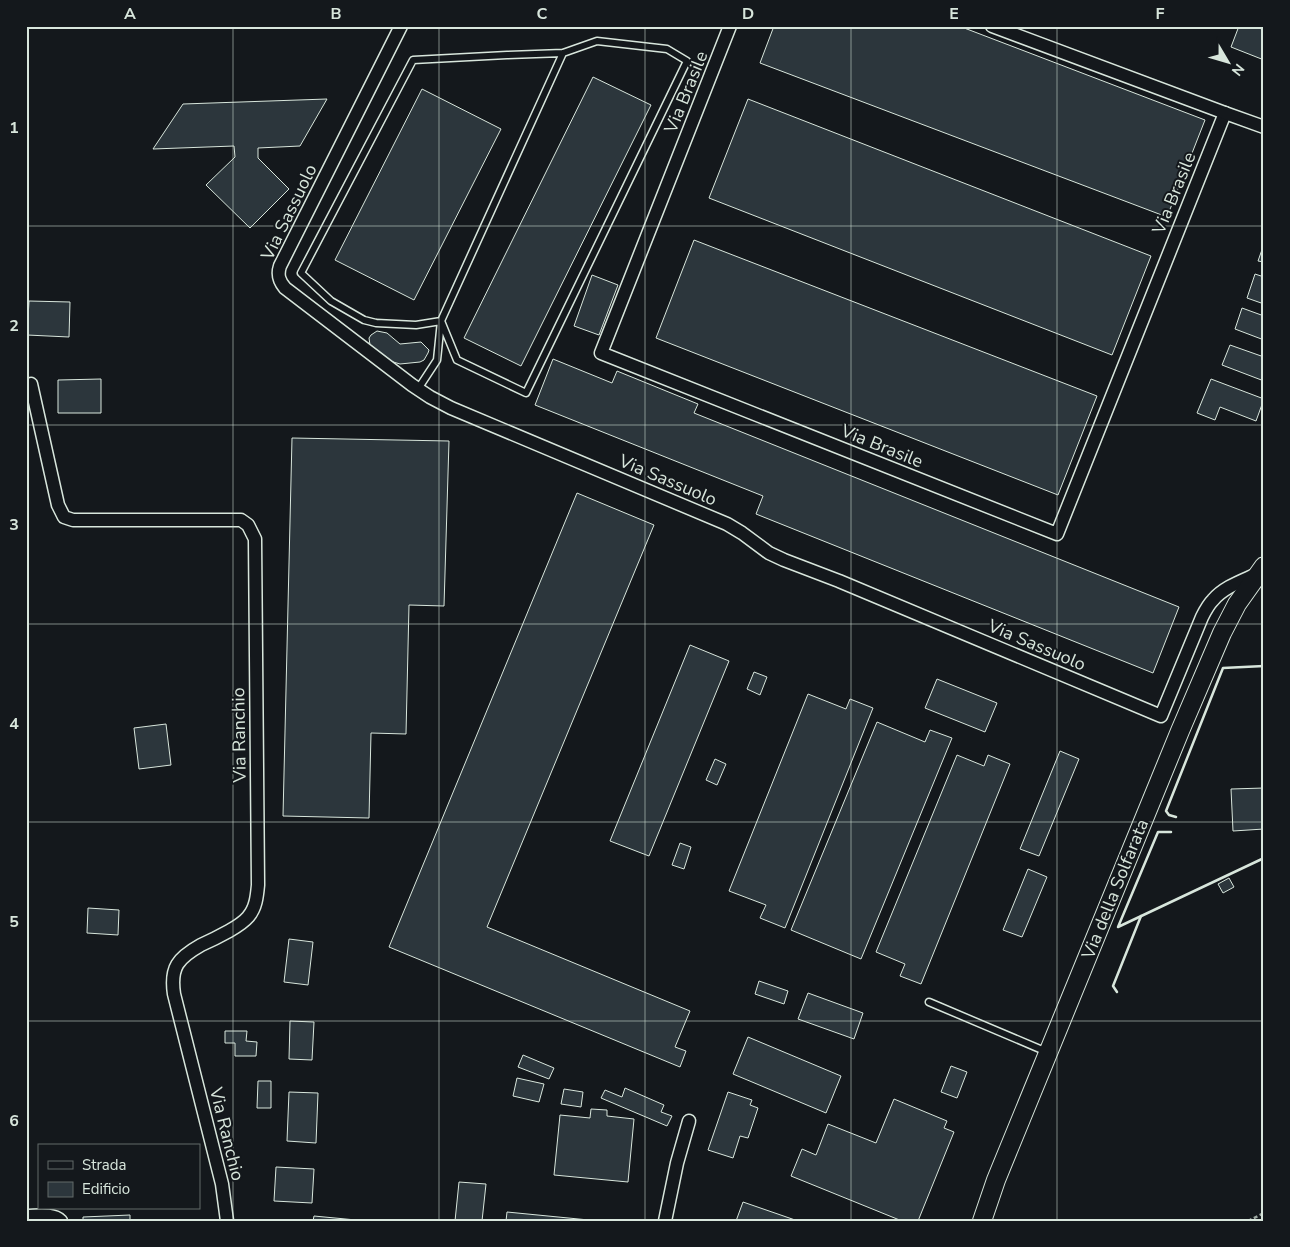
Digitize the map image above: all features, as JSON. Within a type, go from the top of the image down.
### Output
[{"type":"main road","name":"Via della Solfarata","points":[[982,1221],[996,1180],[1048,1052],[1222,633],[1237,604],[1260,570]]},
{"type":"street","name":"Via Sassuolo","points":[[401,26],[280,266],[278,274],[280,282],[286,288],[418,389],[451,408],[727,524],[768,553],[1161,716],[1207,608],[1220,593],[1260,570]]},
{"type":"street","name":"Via Brasile","points":[[730,26],[601,354],[1057,534],[1225,113]]},
{"type":"street","points":[[992,26],[1264,127]]},
{"type":"street","name":"Via Ranchio","points":[[30,384],[58,506],[64,517],[72,520],[241,520],[248,525],[255,539],[257,896],[251,913],[241,923],[183,956],[175,968],[173,981],[174,994],[222,1184],[227,1221]]},
{"type":"street","points":[[665,1221],[672,1184],[689,1121]]},
{"type":"street","points":[[26,1216],[52,1216],[61,1221]]},
{"type":"lane","points":[[597,41],[667,50],[687,60],[526,393],[457,360],[441,321],[416,325],[364,320],[331,301],[301,273],[413,60],[563,53],[597,41]]},
{"type":"lane","points":[[418,389],[437,360],[441,321],[563,53]]},
{"type":"lane","points":[[929,1002],[1048,1052]]},
{"type":"path","points":[[1248,1221],[1264,1213]]},
{"type":"building","points":[[774,26],[959,26],[1205,120],[1167,217],[760,63]]},
{"type":"building","points":[[1239,26],[1254,26],[1264,30],[1264,60],[1231,47]]},
{"type":"building","points":[[593,77],[651,105],[521,366],[464,338]]},
{"type":"building","points":[[422,89],[501,129],[414,300],[335,260]]},
{"type":"building","points":[[327,99],[300,146],[258,148],[258,158],[289,189],[250,228],[206,185],[235,157],[234,146],[153,149],[183,104]]},
{"type":"building","points":[[748,99],[1151,256],[1112,355],[709,198]]},
{"type":"building","points":[[694,240],[1097,396],[1058,495],[656,338]]},
{"type":"building","points":[[1264,244],[1264,262],[1258,261]]},
{"type":"building","points":[[1255,274],[1264,277],[1264,304],[1247,298]]},
{"type":"building","points":[[592,275],[618,285],[599,335],[574,326]]},
{"type":"building","points":[[29,301],[70,302],[69,337],[27,335]]},
{"type":"building","points":[[1242,308],[1264,316],[1264,340],[1235,329]]},
{"type":"building","points":[[377,331],[387,333],[400,344],[421,342],[429,350],[428,353],[424,360],[420,362],[400,364],[390,361],[370,345],[369,338]]},
{"type":"building","points":[[1230,345],[1264,357],[1264,381],[1222,365]]},
{"type":"building","points":[[553,359],[612,383],[617,371],[698,404],[694,413],[1179,607],[1153,673],[756,514],[763,496],[535,405]]},
{"type":"building","points":[[101,379],[101,413],[58,413],[58,380]]},
{"type":"building","points":[[1211,379],[1264,399],[1256,421],[1220,407],[1215,420],[1197,413]]},
{"type":"building","points":[[292,438],[449,441],[444,606],[409,605],[406,734],[371,733],[369,818],[283,816]]},
{"type":"building","points":[[577,493],[654,525],[487,927],[690,1011],[675,1047],[686,1051],[680,1067],[389,947]]},
{"type":"building","points":[[690,645],[729,661],[649,856],[610,841]]},
{"type":"building","points":[[754,672],[767,677],[760,695],[747,689]]},
{"type":"building","points":[[937,679],[997,703],[985,732],[925,708]]},
{"type":"building","points":[[808,694],[846,709],[850,699],[873,708],[785,928],[760,918],[766,905],[729,891]]},
{"type":"building","points":[[877,722],[925,742],[930,730],[952,738],[861,959],[791,930]]},
{"type":"building","points":[[166,724],[171,765],[139,769],[134,728]]},
{"type":"building","points":[[1060,751],[1079,759],[1039,856],[1020,849]]},
{"type":"building","points":[[957,755],[984,766],[988,755],[1010,764],[921,984],[900,976],[905,964],[876,952]]},
{"type":"building","points":[[715,759],[726,764],[717,785],[706,780]]},
{"type":"building","points":[[1264,788],[1264,829],[1233,831],[1231,789]]},
{"type":"building","points":[[680,843],[691,847],[684,869],[672,865]]},
{"type":"building","points":[[1028,869],[1047,877],[1022,937],[1003,930]]},
{"type":"building","points":[[1229,878],[1234,887],[1223,893],[1218,884]]},
{"type":"building","points":[[88,908],[119,910],[118,935],[87,933]]},
{"type":"building","points":[[289,939],[313,942],[308,985],[284,982]]},
{"type":"building","points":[[759,981],[788,991],[784,1004],[755,994]]},
{"type":"building","points":[[808,993],[863,1013],[854,1039],[798,1019]]},
{"type":"building","points":[[290,1021],[314,1022],[312,1060],[289,1059]]},
{"type":"building","points":[[225,1031],[247,1031],[246,1041],[257,1042],[256,1056],[235,1056],[235,1043],[225,1043]]},
{"type":"building","points":[[748,1037],[841,1076],[826,1113],[733,1074]]},
{"type":"building","points":[[523,1055],[554,1068],[549,1079],[518,1067]]},
{"type":"building","points":[[951,1066],[967,1072],[957,1098],[941,1092]]},
{"type":"building","points":[[517,1078],[544,1084],[539,1102],[513,1096]]},
{"type":"building","points":[[258,1081],[271,1081],[271,1108],[257,1108]]},
{"type":"building","points":[[625,1088],[664,1105],[661,1112],[672,1116],[667,1126],[601,1098],[605,1090],[622,1097]]},
{"type":"building","points":[[564,1089],[583,1092],[581,1107],[561,1104]]},
{"type":"building","points":[[289,1092],[318,1093],[316,1143],[287,1141]]},
{"type":"building","points":[[728,1092],[752,1100],[750,1105],[758,1108],[748,1138],[740,1136],[733,1158],[708,1150]]},
{"type":"building","points":[[894,1099],[947,1121],[944,1128],[954,1132],[918,1221],[902,1221],[791,1176],[802,1149],[816,1155],[828,1124],[876,1143]]},
{"type":"building","points":[[591,1109],[607,1110],[607,1116],[634,1119],[628,1182],[554,1175],[560,1115],[590,1118]]},
{"type":"building","points":[[276,1167],[314,1169],[312,1203],[274,1201]]},
{"type":"building","points":[[459,1182],[486,1184],[482,1221],[455,1221]]},
{"type":"building","points":[[743,1202],[798,1221],[736,1221]]},
{"type":"building","points":[[507,1212],[599,1221],[506,1221]]},
{"type":"building","points":[[130,1215],[130,1221],[83,1221],[83,1217]]},
{"type":"building","points":[[314,1216],[356,1220],[313,1221]]},
{"type":"wall","points":[[1176,817],[1169,815],[1166,811],[1223,668],[1264,666]]},
{"type":"wall","points":[[1171,832],[1158,832],[1118,927],[1264,858]]},
{"type":"wall","points":[[1117,992],[1113,986],[1141,916]]}]
